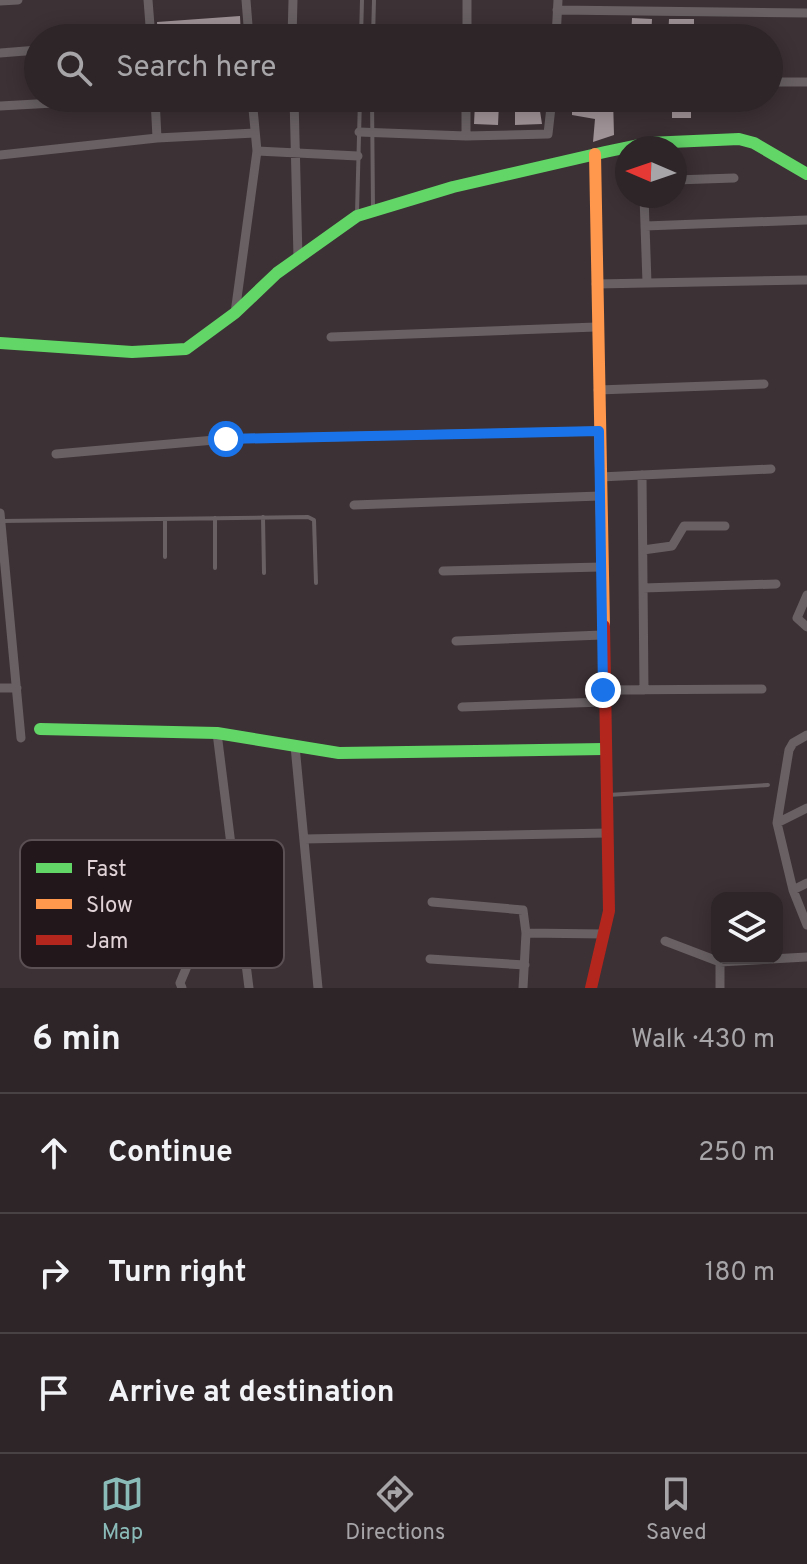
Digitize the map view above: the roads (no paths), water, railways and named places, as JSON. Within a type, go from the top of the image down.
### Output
[{"type":"street","points":[[0,1],[18,0]]},
{"type":"street","points":[[148,0],[150,24]]},
{"type":"street","points":[[246,0],[248,24]]},
{"type":"street","points":[[292,24],[293,0]]},
{"type":"street","points":[[467,0],[467,24]]},
{"type":"street","points":[[558,5],[807,13]]},
{"type":"street","points":[[0,53],[24,51]]},
{"type":"street","points":[[783,82],[807,82]]},
{"type":"street","points":[[0,106],[24,105]]},
{"type":"street","points":[[156,112],[157,138]]},
{"type":"street","points":[[235,313],[257,151],[253,112]]},
{"type":"street","points":[[294,112],[298,258]]},
{"type":"street","points":[[466,112],[466,136]]},
{"type":"street","points":[[359,132],[466,136],[548,134],[550,112]]},
{"type":"street","points":[[0,155],[157,138],[255,133]]},
{"type":"street","points":[[0,343],[177,352],[192,346],[298,258],[357,216],[453,187],[595,154],[648,143],[739,139],[754,143],[807,174]]},
{"type":"street","points":[[257,151],[358,156]]},
{"type":"street","points":[[591,988],[609,911],[595,154]]},
{"type":"street","points":[[687,180],[734,178]]},
{"type":"street","points":[[644,208],[647,283]]},
{"type":"street","points":[[645,226],[807,220]]},
{"type":"street","points":[[596,284],[807,280]]},
{"type":"street","points":[[331,337],[596,327]]},
{"type":"street","points":[[598,390],[764,384]]},
{"type":"street","points":[[56,454],[226,439],[599,431]]},
{"type":"street","points":[[600,477],[771,469]]},
{"type":"street","points":[[642,475],[644,690]]},
{"type":"street","points":[[354,505],[600,496]]},
{"type":"street","points":[[1,517],[5,602],[21,738]]},
{"type":"street","points":[[643,550],[672,546],[684,526],[725,526]]},
{"type":"street","points":[[443,571],[601,567]]},
{"type":"street","points":[[643,588],[776,584]]},
{"type":"street","points":[[807,595],[797,618],[807,627]]},
{"type":"street","points":[[456,641],[602,635]]},
{"type":"street","points":[[0,688],[17,688]]},
{"type":"street","points":[[462,707],[644,690],[762,689]]},
{"type":"street","points":[[40,729],[217,733],[339,753],[604,749]]},
{"type":"street","points":[[217,733],[230,840]]},
{"type":"street","points":[[807,735],[793,743],[789,750],[777,823],[793,890],[807,925]]},
{"type":"street","points":[[295,746],[319,986]]},
{"type":"street","points":[[777,823],[807,808]]},
{"type":"street","points":[[304,839],[607,833]]},
{"type":"street","points":[[793,890],[807,883]]},
{"type":"street","points":[[432,902],[523,910],[526,933],[523,988]]},
{"type":"street","points":[[526,933],[604,934]]},
{"type":"street","points":[[665,941],[711,959]]},
{"type":"street","points":[[783,958],[807,957]]},
{"type":"street","points":[[430,959],[525,965]]},
{"type":"street","points":[[720,964],[720,988]]},
{"type":"street","points":[[182,988],[180,983],[186,968]]},
{"type":"street","points":[[246,968],[249,988]]},
{"type":"lane","points":[[361,24],[362,0]]},
{"type":"lane","points":[[373,24],[374,0]]},
{"type":"lane","points":[[357,216],[360,112]]},
{"type":"lane","points":[[372,112],[373,211]]},
{"type":"lane","points":[[1,517],[263,517],[314,520],[316,583]]},
{"type":"lane","points":[[263,517],[264,573]]},
{"type":"lane","points":[[215,518],[215,568]]},
{"type":"lane","points":[[165,519],[165,557]]},
{"type":"lane","points":[[606,795],[768,785]]}]
